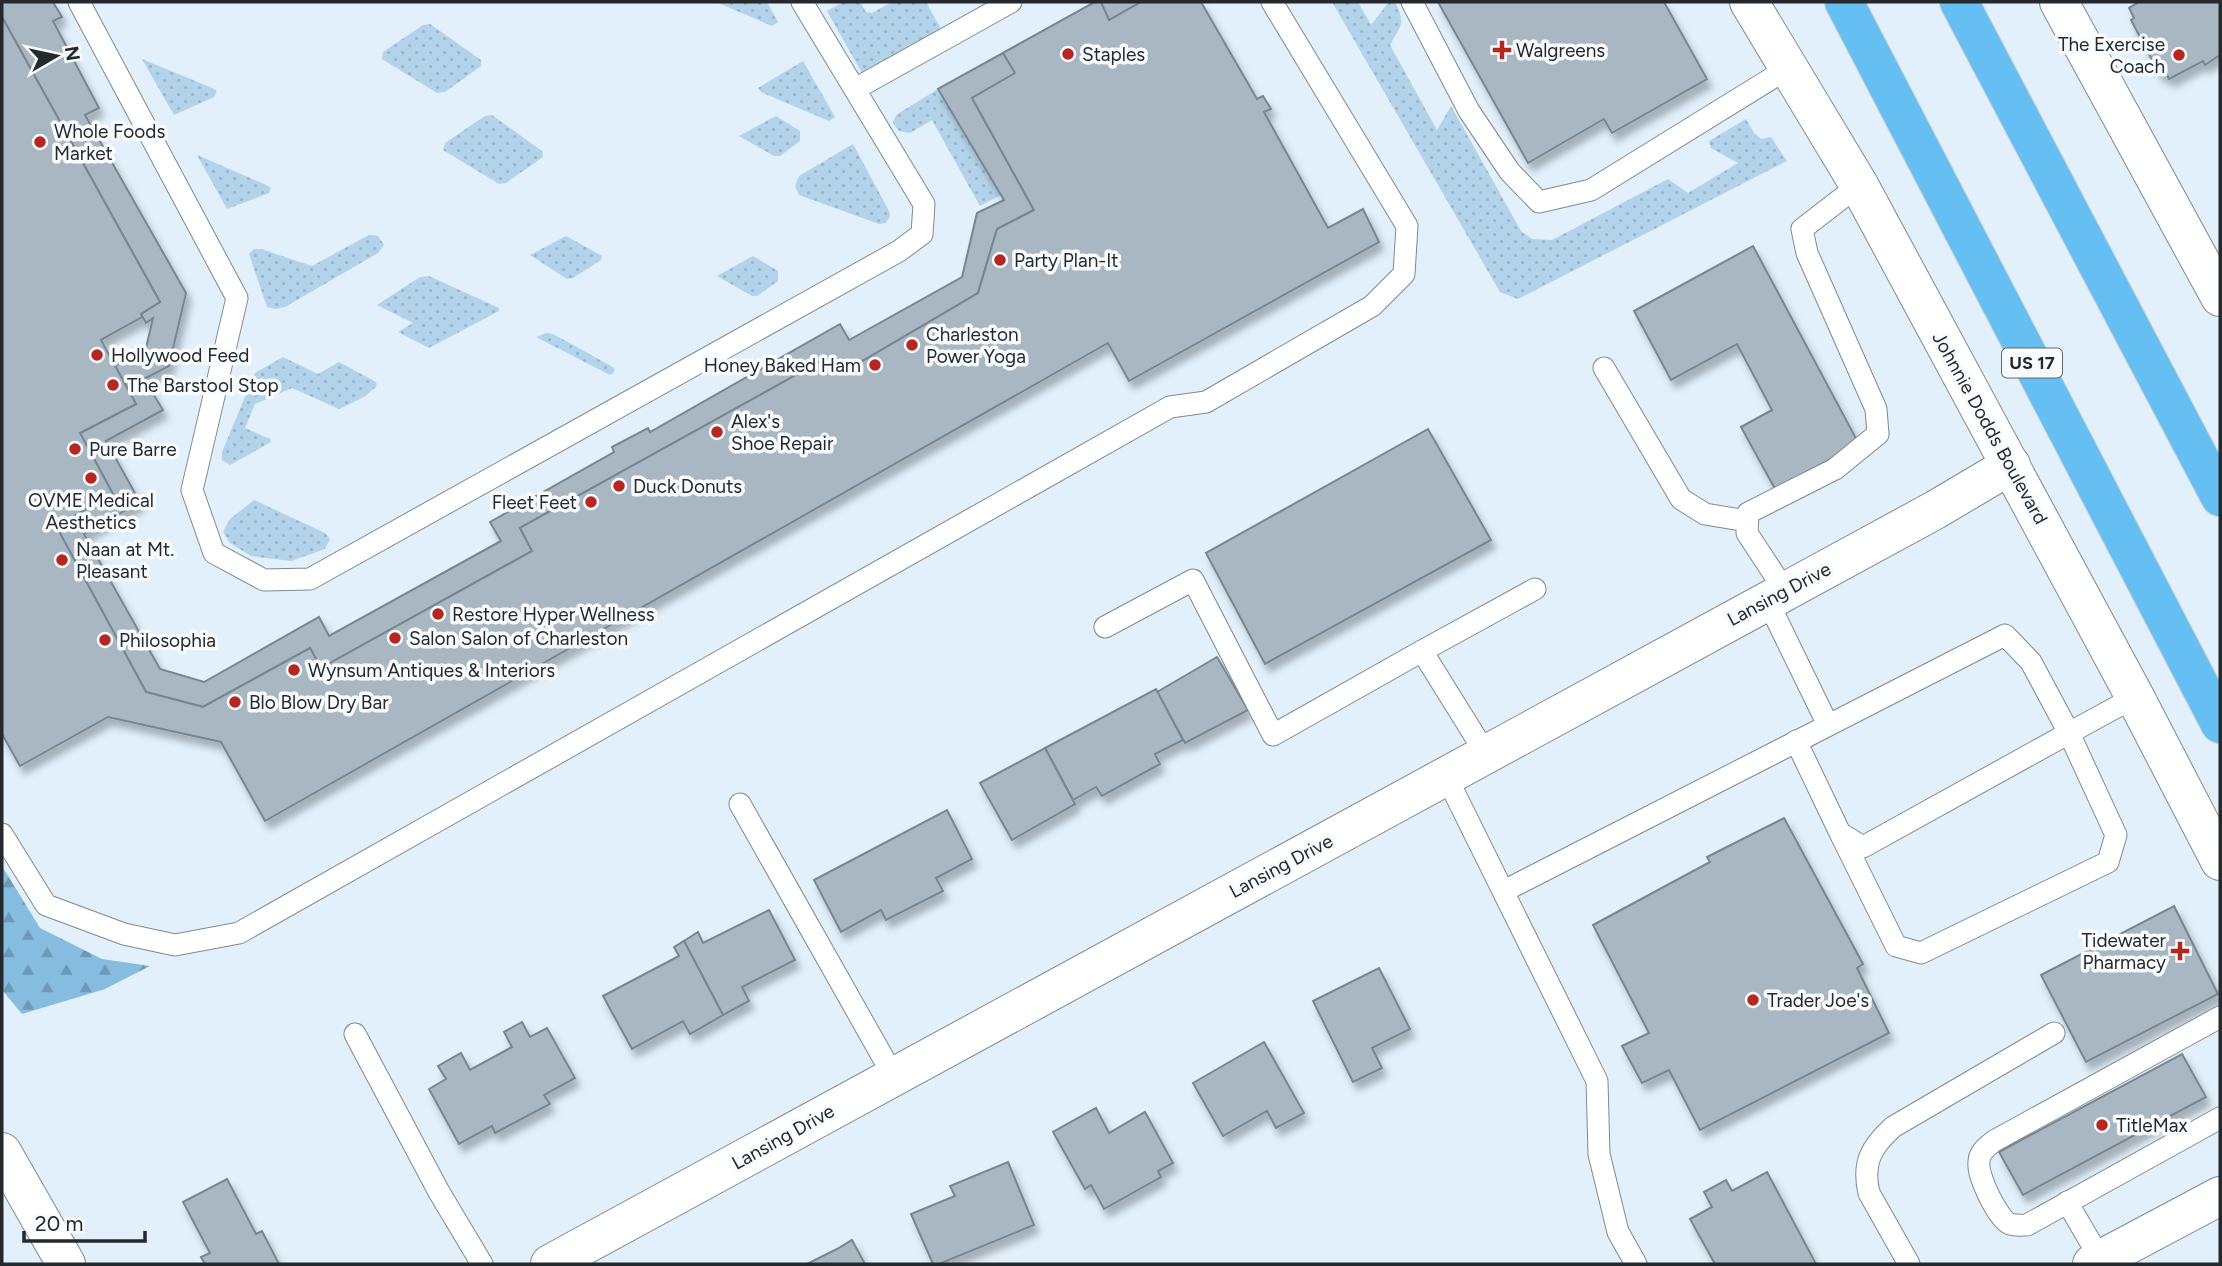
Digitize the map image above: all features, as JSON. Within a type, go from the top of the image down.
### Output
[{"type":"highway","name":"US 17","points":[[1844,2],[2220,724]]},
{"type":"highway","points":[[1959,2],[2220,497]]},
{"type":"street","name":"Johnnie Dodds Boulevard","points":[[1749,2],[1858,185],[2011,465],[2220,861]]},
{"type":"street","points":[[2059,2],[2220,298]]},
{"type":"street","name":"Lansing Drive","points":[[550,1264],[1935,510],[2011,465]]},
{"type":"street","points":[[2,1152],[66,1264]]},
{"type":"street","points":[[2097,1262],[2220,1196]]},
{"type":"lane","points":[[79,2],[237,298],[192,490],[214,553],[264,580],[310,579],[899,251],[922,234],[924,204],[802,2]]},
{"type":"lane","points":[[855,89],[1011,2]]},
{"type":"lane","points":[[2,834],[46,905],[124,934],[175,945],[239,933],[1170,407],[1206,402],[1372,306],[1404,274],[1407,226],[1272,2]]},
{"type":"lane","points":[[1412,2],[1469,111],[1510,172],[1539,202],[1591,190],[1790,67]]},
{"type":"lane","points":[[1828,725],[1776,595],[1747,533],[1747,521],[1748,513],[1835,469],[1878,434],[1876,409],[1807,253],[1802,229],[1858,185]]},
{"type":"lane","points":[[1604,368],[1681,499],[1705,514],[1747,521]]},
{"type":"lane","points":[[1104,627],[1193,580],[1273,735],[1535,589]]},
{"type":"lane","points":[[1504,891],[1796,741],[2005,635],[2031,662],[2069,733],[2116,835],[2108,862],[1921,953],[1896,946],[1796,741]]},
{"type":"lane","points":[[1422,651],[1486,754]]},
{"type":"lane","points":[[1840,833],[1863,847],[2135,697]]},
{"type":"lane","points":[[1446,776],[1597,1081],[1599,1154],[1619,1232],[1636,1264]]},
{"type":"lane","points":[[740,804],[894,1077]]},
{"type":"lane","points":[[2220,1018],[1994,1141],[1983,1150],[1979,1161],[1980,1176],[2001,1216],[2015,1226],[2027,1225],[2220,1118]]},
{"type":"lane","points":[[1909,1264],[1868,1193],[1868,1162],[1876,1143],[1893,1127],[2054,1033]]},
{"type":"lane","points":[[355,1034],[439,1192],[482,1264]]},
{"type":"lane","points":[[2067,1202],[2097,1262]]},
{"type":"shaded area","points":[[716,2],[767,2],[778,22],[772,26]]},
{"type":"shaded area","points":[[843,2],[860,2],[866,12],[872,13],[892,2],[926,2],[940,27],[940,33],[869,73],[862,73],[827,11]]},
{"type":"shaded area","points":[[1332,2],[1358,2],[1371,25],[1389,2],[1395,2],[1401,24],[1390,45],[1437,130],[1451,106],[1521,231],[1532,239],[1552,240],[1668,179],[1688,193],[1738,163],[1711,148],[1709,141],[1746,119],[1761,139],[1771,137],[1787,161],[1518,299],[1500,292]]},
{"type":"shaded area","points":[[430,24],[481,60],[481,66],[445,92],[437,93],[382,59],[383,52],[423,25]]},
{"type":"shaded area","points":[[142,59],[217,91],[214,97],[174,115]]},
{"type":"shaded area","points":[[803,61],[835,117],[829,121],[761,92],[758,88]]},
{"type":"shaded area","points":[[938,89],[1001,195],[980,206],[932,120],[910,133],[899,131],[893,123],[896,115]]},
{"type":"shaded area","points":[[492,115],[542,151],[543,157],[506,183],[499,184],[443,150],[445,143],[485,116]]},
{"type":"shaded area","points":[[776,116],[800,131],[800,141],[780,156],[774,156],[739,136]]},
{"type":"shaded area","points":[[853,144],[889,211],[890,216],[886,223],[879,224],[799,195],[795,186],[799,176]]},
{"type":"shaded area","points":[[197,155],[264,184],[271,188],[269,193],[227,209]]},
{"type":"shaded area","points":[[369,235],[378,236],[384,245],[378,253],[285,307],[267,307],[249,254],[254,249],[312,266]]},
{"type":"shaded area","points":[[566,236],[602,256],[601,260],[567,279],[530,255]]},
{"type":"shaded area","points":[[753,256],[778,271],[778,281],[757,296],[752,296],[717,276]]},
{"type":"shaded area","points":[[429,276],[499,308],[499,311],[429,348],[398,332],[413,323],[377,305],[420,277]]},
{"type":"shaded area","points":[[546,333],[553,334],[613,367],[615,371],[610,375],[536,337]]},
{"type":"shaded area","points":[[283,357],[318,374],[339,362],[376,382],[377,386],[364,397],[339,409],[292,388],[255,404],[245,428],[270,439],[271,442],[230,465],[222,460],[222,452],[255,373]]},
{"type":"shaded area","points":[[254,500],[325,533],[330,539],[325,549],[291,561],[251,556],[230,543],[223,532],[230,519]]},
{"type":"green space","points":[[2,866],[40,928],[102,959],[150,966],[105,989],[22,1014],[2,990]]},
{"type":"building","points":[[2,2],[53,2],[62,17],[53,21],[99,108],[85,115],[186,293],[169,366],[144,379],[163,410],[106,441],[140,502],[84,534],[160,669],[204,682],[319,617],[329,636],[501,541],[490,522],[614,452],[612,447],[648,428],[650,432],[840,324],[849,340],[962,277],[977,213],[1004,200],[938,89],[1095,2],[1141,2],[972,98],[1034,210],[997,229],[978,293],[842,373],[832,355],[520,528],[532,551],[321,668],[310,648],[203,707],[146,692],[56,526],[113,494],[80,433],[136,404],[115,366],[146,348],[153,318],[146,323],[141,314],[160,302],[2,17]]},
{"type":"building","points":[[1095,2],[1101,2],[1109,20],[1141,2],[1201,2],[1257,99],[1263,96],[1271,109],[1264,112],[1328,228],[1363,209],[1379,242],[1129,381],[1108,343],[265,821],[221,742],[108,717],[20,766],[2,734],[2,17],[160,302],[141,314],[142,317],[101,340],[136,404],[80,433],[113,494],[56,526],[146,692],[203,707],[310,648],[321,668],[532,551],[520,528],[832,355],[842,373],[978,293],[997,229],[1034,210],[972,98],[1015,73],[1003,53]]},
{"type":"building","name":"Walgreens","points":[[1438,2],[1664,2],[1707,79],[1612,133],[1604,119],[1528,163]]},
{"type":"building","points":[[2139,2],[2220,2],[2220,55],[2205,65],[2203,61],[2169,79],[2166,72],[2160,75],[2131,20],[2134,18],[2129,8]]},
{"type":"building","points":[[1753,246],[1859,444],[1775,489],[1741,427],[1772,410],[1737,344],[1671,380],[1634,311]]},
{"type":"building","points":[[1428,429],[1491,540],[1265,664],[1206,553]]},
{"type":"building","points":[[1217,657],[1248,710],[1185,743],[1157,692]]},
{"type":"building","points":[[1156,689],[1183,740],[1155,754],[1160,764],[1102,796],[1096,787],[1073,800],[1045,748]]},
{"type":"building","points":[[1045,748],[1075,804],[1012,840],[980,783]]},
{"type":"building","points":[[947,810],[972,859],[936,878],[943,891],[886,920],[881,910],[841,932],[814,880]]},
{"type":"building","name":"Trader Joe's","points":[[1784,818],[1863,964],[1857,968],[1889,1033],[1700,1130],[1669,1070],[1642,1083],[1622,1046],[1649,1033],[1593,925],[1710,862],[1707,857]]},
{"type":"building","points":[[2174,906],[2218,994],[2086,1062],[2041,975]]},
{"type":"building","points":[[769,910],[795,960],[742,987],[749,1001],[723,1015],[684,941],[698,932],[703,943]]},
{"type":"building","points":[[684,941],[723,1015],[690,1034],[683,1021],[632,1049],[603,996],[679,956],[674,947]]},
{"type":"building","points":[[1379,968],[1410,1029],[1372,1048],[1382,1068],[1353,1082],[1313,1001]]},
{"type":"building","points":[[522,1022],[530,1037],[547,1028],[575,1078],[544,1095],[550,1104],[495,1133],[492,1126],[459,1144],[429,1089],[446,1079],[438,1066],[461,1053],[470,1070],[512,1047],[504,1032]]},
{"type":"building","points":[[1264,1042],[1304,1113],[1276,1128],[1267,1111],[1223,1136],[1193,1083]]},
{"type":"building","name":"TitleMax","points":[[2182,1054],[2206,1097],[2023,1195],[1999,1152]]},
{"type":"building","points":[[1096,1108],[1109,1133],[1145,1112],[1173,1163],[1158,1171],[1161,1177],[1104,1209],[1091,1185],[1085,1189],[1053,1132]]},
{"type":"building","points":[[1008,1162],[1034,1225],[939,1264],[933,1264],[911,1214],[955,1196],[950,1186]]},
{"type":"building","points":[[1767,1172],[1816,1264],[1715,1264],[1690,1219],[1712,1207],[1704,1192],[1726,1180],[1732,1191]]},
{"type":"building","points":[[227,1179],[256,1234],[262,1231],[279,1264],[205,1264],[201,1257],[210,1253],[183,1202]]},
{"type":"building","points":[[852,1240],[865,1264],[807,1264],[837,1249]]},
{"type":"place","name":"Walgreens","points":[[1502,50]]},
{"type":"place","name":"Staples","points":[[1068,54]]},
{"type":"place","name":"The Exercise Coach","points":[[2179,55]]},
{"type":"place","name":"Whole Foods Market","points":[[40,142]]},
{"type":"place","name":"Party Plan-It","points":[[1000,260]]},
{"type":"place","name":"Charleston Power Yoga","points":[[912,345]]},
{"type":"place","name":"Hollywood Feed","points":[[97,355]]},
{"type":"place","name":"Honey Baked Ham","points":[[875,365]]},
{"type":"place","name":"The Barstool Stop","points":[[113,385]]},
{"type":"place","name":"Alex's Shoe Repair","points":[[717,432]]},
{"type":"place","name":"Pure Barre","points":[[75,449]]},
{"type":"place","name":"OVME Medical Aesthetics","points":[[91,478]]},
{"type":"place","name":"Duck Donuts","points":[[619,486]]},
{"type":"place","name":"Fleet Feet","points":[[591,502]]},
{"type":"place","name":"Naan at Mt. Pleasant","points":[[62,560]]},
{"type":"place","name":"Restore Hyper Wellness","points":[[438,614]]},
{"type":"place","name":"Salon Salon of Charleston","points":[[395,638]]},
{"type":"place","name":"Philosophia","points":[[105,640]]},
{"type":"place","name":"Wynsum Antiques & Interiors","points":[[294,670]]},
{"type":"place","name":"Blo Blow Dry Bar","points":[[235,702]]},
{"type":"place","name":"Tidewater Pharmacy","points":[[2180,951]]},
{"type":"place","name":"Trader Joe's","points":[[1753,1000]]},
{"type":"place","name":"TitleMax","points":[[2102,1125]]}]
